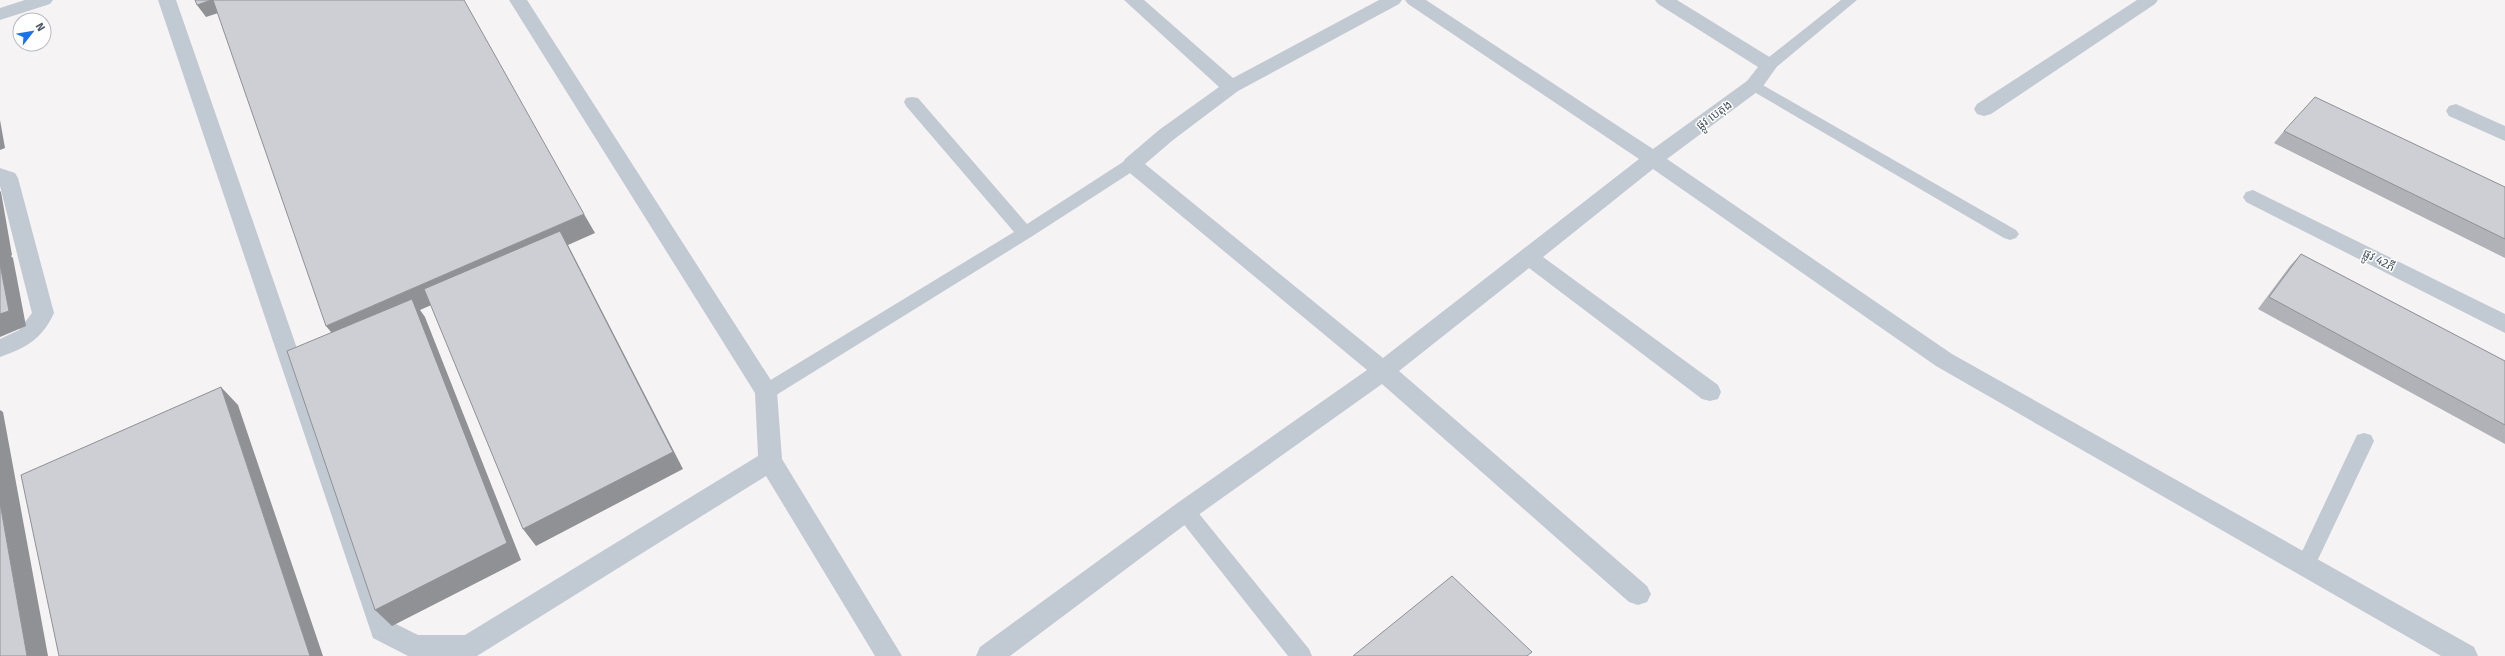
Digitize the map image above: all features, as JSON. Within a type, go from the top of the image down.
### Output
[{"type":"street","points":[[0,14],[44,0]]},
{"type":"street","points":[[168,0],[382,630],[416,647],[468,647],[770,461]]},
{"type":"street","points":[[518,0],[766,392],[770,461],[889,656]]},
{"type":"street","points":[[1134,0],[1231,87]]},
{"type":"street","points":[[1393,0],[1231,87],[1166,135],[1132,164],[1383,371],[1638,594]]},
{"type":"street","points":[[1414,0],[1654,159],[1944,360],[2465,656]]},
{"type":"street","points":[[1664,0],[1769,64]]},
{"type":"street","points":[[1984,109],[2149,0]]},
{"type":"street","name":"ផ្លូវ បេតុង","points":[[989,656],[1185,511],[1383,371],[1654,159],[1754,85],[1769,64]]},
{"type":"street","points":[[2456,111],[2505,134]]},
{"type":"street","points":[[0,175],[8,178],[43,313],[37,327],[26,337],[0,348]]},
{"type":"street","name":"ផ្លូវ 42ភី","points":[[2253,197],[2505,324]]},
{"type":"street","points":[[1529,257],[1710,392]]},
{"type":"lane","points":[[1769,64],[1850,0]]},
{"type":"lane","points":[[1754,85],[2010,234]]},
{"type":"lane","points":[[912,102],[1025,233]]},
{"type":"lane","points":[[766,392],[1025,233],[1132,164]]},
{"type":"lane","points":[[2306,566],[2364,441]]},
{"type":"lane","points":[[1185,511],[1301,656]]},
{"type":"building","points":[[195,0],[211,0],[197,5]]},
{"type":"building","points":[[213,0],[464,0],[584,214],[326,326]]},
{"type":"building","points":[[2315,97],[2505,187],[2505,239],[2284,131]]},
{"type":"building","points":[[560,231],[673,452],[523,529],[424,289]]},
{"type":"building","points":[[2301,254],[2505,361],[2505,425],[2269,297]]},
{"type":"building","points":[[0,264],[9,311],[0,314]]},
{"type":"building","points":[[412,299],[507,543],[375,610],[287,351]]},
{"type":"building","points":[[221,387],[310,656],[59,656],[21,475]]},
{"type":"building","points":[[0,503],[27,656],[0,656]]},
{"type":"building","points":[[1452,576],[1532,652],[1527,656],[1353,656]]}]
